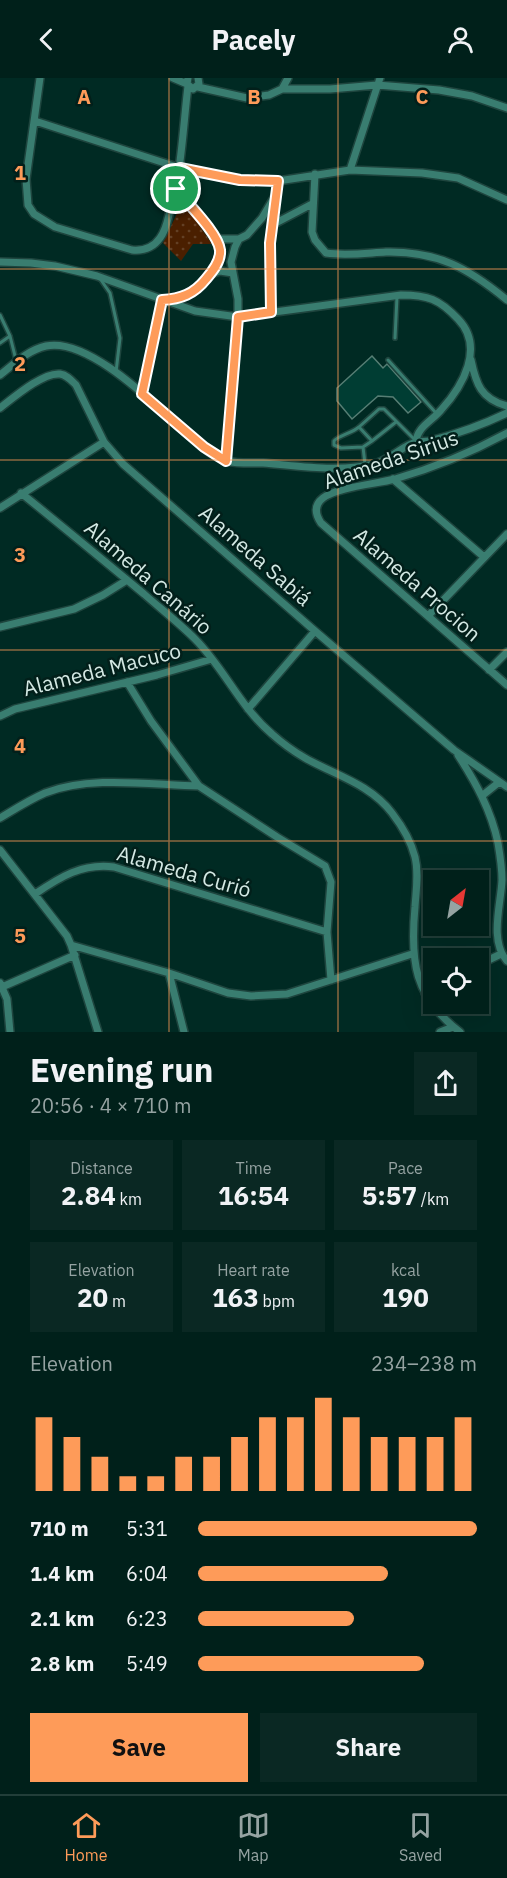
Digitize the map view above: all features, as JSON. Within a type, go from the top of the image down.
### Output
[{"type":"street","points":[[40,78],[26,179],[28,205],[34,214],[49,224],[132,250],[146,249],[156,243],[166,228],[180,168],[192,82]]},
{"type":"street","points":[[173,78],[248,98],[269,95],[282,89],[330,89],[379,81],[472,96],[507,108]]},
{"type":"street","points":[[282,89],[288,78]]},
{"type":"street","points":[[350,170],[379,81]]},
{"type":"street","points":[[35,121],[180,168],[240,180],[278,181],[350,170],[422,173],[458,178],[507,200]]},
{"type":"street","points":[[315,174],[312,232],[315,240],[326,253],[404,252],[431,256],[455,264],[476,276],[507,300]]},
{"type":"street","points":[[271,312],[270,243],[278,181]]},
{"type":"street","points":[[162,300],[176,299],[194,292],[211,274],[219,257],[220,249],[214,237],[176,189]]},
{"type":"street","points":[[226,461],[238,317],[232,254],[239,239],[252,230],[275,196]]},
{"type":"street","points":[[272,225],[312,204]]},
{"type":"street","points":[[214,237],[239,239]]},
{"type":"street","points":[[0,262],[31,263],[97,276],[195,311],[238,317],[397,295],[422,295],[439,301],[464,324],[470,340],[476,382],[491,399],[507,406]]},
{"type":"street","points":[[211,274],[220,271],[233,273]]},
{"type":"street","points":[[142,394],[162,300]]},
{"type":"street","points":[[0,375],[35,350],[47,346],[59,345],[83,352],[116,373],[204,447],[226,461],[329,468],[365,466],[386,460],[416,442],[427,442],[460,432],[507,412]]},
{"type":"street","points":[[416,442],[418,433],[439,413],[456,392],[471,359]]},
{"type":"street","name":"Alameda Sabiá","points":[[0,408],[52,374],[64,375],[76,385],[104,442],[123,464],[454,750],[498,783],[507,787]]},
{"type":"street","name":"Alameda Sirius","points":[[318,503],[333,493],[430,468],[507,433]]},
{"type":"street","points":[[0,508],[104,442]]},
{"type":"street","points":[[393,479],[484,557]]},
{"type":"street","name":"Alameda Canário","points":[[21,493],[193,637],[258,721],[288,747],[365,788],[392,812],[406,835],[415,857],[417,873],[412,954],[423,987]]},
{"type":"street","name":"Alameda Procion","points":[[318,503],[316,512],[321,523],[507,685]]},
{"type":"street","points":[[428,616],[507,534]]},
{"type":"street","points":[[0,627],[74,609],[127,580]]},
{"type":"street","points":[[248,709],[315,631]]},
{"type":"street","points":[[489,670],[507,652]]},
{"type":"street","name":"Alameda Macuco","points":[[0,716],[15,709],[212,659]]},
{"type":"street","points":[[127,682],[151,721],[199,786],[325,866],[331,882],[327,932],[331,980]]},
{"type":"street","points":[[454,750],[483,795],[498,843],[504,878],[498,939],[501,954],[507,961]]},
{"type":"street","points":[[0,818],[32,799],[71,786],[91,783],[199,786]]},
{"type":"street","points":[[483,795],[498,783]]},
{"type":"street","points":[[0,850],[61,928],[71,945],[98,1032]]},
{"type":"street","name":"Alameda Curió","points":[[35,894],[61,876],[80,869],[114,867],[327,932]]},
{"type":"street","points":[[71,945],[169,973],[228,993],[251,996],[287,994],[412,954]]},
{"type":"street","points":[[489,960],[501,954]]},
{"type":"street","points":[[10,1032],[7,999],[1,985],[75,955]]},
{"type":"street","points":[[169,973],[184,1032]]},
{"type":"street","name":"Alameda Canário","points":[[441,1014],[460,1032]]},
{"type":"street","points":[[440,1032],[453,1027]]},
{"type":"lane","points":[[97,276],[110,293],[120,338],[116,373]]},
{"type":"lane","points":[[395,338],[397,295]]},
{"type":"lane","points":[[0,315],[10,336],[16,362]]},
{"type":"lane","points":[[0,343],[10,336]]},
{"type":"lane","points":[[388,360],[439,413]]},
{"type":"lane","points":[[396,422],[363,447],[341,448],[334,445],[336,437],[350,434],[381,408],[396,422],[416,442]]},
{"type":"lane","points":[[359,427],[372,441]]},
{"type":"lane","points":[[363,447],[365,466]]},
{"type":"shaded area","points":[[186,206],[212,244],[193,244],[181,261],[163,243],[179,209]]},
{"type":"building","points":[[372,356],[383,368],[387,364],[421,402],[408,413],[393,397],[378,396],[352,419],[337,401],[337,388]]},
{"type":"route","points":[[180,168],[240,180],[278,181],[270,243],[271,312],[238,317],[226,461],[204,447],[142,394],[162,300],[176,299],[194,292],[211,274],[219,257],[220,249],[214,237],[176,189],[180,168]]}]
